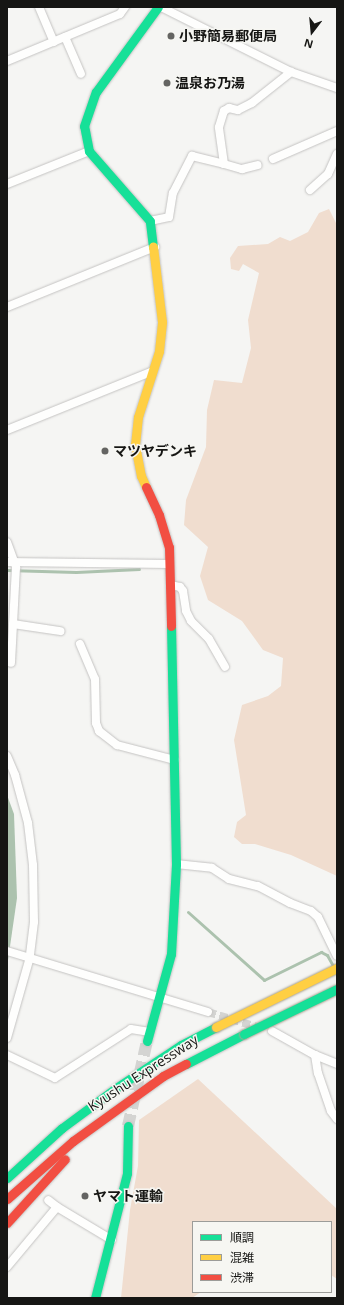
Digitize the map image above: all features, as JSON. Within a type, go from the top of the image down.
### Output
[{"type":"main road","points":[[148,1037],[171,954],[176,864],[175,760],[169,547],[163,527],[136,460],[138,417],[153,371],[162,322],[155,247],[150,221],[89,151],[84,126],[96,92],[160,7]]},
{"type":"main road","name":"Kyushu Expressway","points":[[7,1178],[62,1128],[156,1062],[216,1027],[337,968]]},
{"type":"main road","name":"Kyushu Expressway","points":[[7,1199],[73,1141],[163,1076],[244,1034],[337,989]]},
{"type":"main road","points":[[7,1166],[113,1085],[156,1062]]},
{"type":"main road","points":[[7,1223],[52,1171],[128,1100]]},
{"type":"main road","points":[[95,1298],[112,1240],[127,1173],[128,1126]]},
{"type":"street","points":[[39,7],[54,42]]},
{"type":"street","points":[[7,61],[120,14],[125,7]]},
{"type":"street","points":[[160,7],[291,72],[337,88]]},
{"type":"street","points":[[65,37],[81,74]]},
{"type":"street","points":[[224,164],[219,127],[224,111],[229,108],[238,110],[252,103],[291,72]]},
{"type":"street","points":[[273,159],[337,131]]},
{"type":"street","points":[[7,184],[89,151]]},
{"type":"street","points":[[310,190],[328,174],[337,154]]},
{"type":"street","points":[[150,221],[169,217],[173,193],[192,156],[242,169],[258,165]]},
{"type":"street","points":[[7,307],[155,247]]},
{"type":"street","points":[[7,430],[153,371]]},
{"type":"street","points":[[7,542],[14,566],[11,663]]},
{"type":"street","points":[[14,566],[169,564]]},
{"type":"street","points":[[170,585],[180,587],[183,591],[186,611],[191,621],[209,639],[225,667]]},
{"type":"street","points":[[13,624],[60,631]]},
{"type":"street","points":[[80,644],[96,679],[96,723],[99,731],[117,745],[175,760]]},
{"type":"street","points":[[7,756],[15,775],[28,822],[33,865],[34,922],[30,957],[7,1038]]},
{"type":"street","points":[[176,864],[212,868],[228,879],[258,886],[290,903],[311,911],[318,916],[337,956]]},
{"type":"street","points":[[7,951],[208,1012]]},
{"type":"street","points":[[7,1055],[55,1078],[131,1029],[148,1037]]},
{"type":"street","points":[[272,1031],[315,1056],[337,1064]]},
{"type":"street","points":[[315,1056],[318,1073],[337,1119]]},
{"type":"street","points":[[48,1200],[112,1240]]},
{"type":"street","points":[[7,1267],[57,1207]]},
{"type":"shaded area","points":[[329,209],[337,225],[337,876],[291,855],[255,844],[242,844],[234,837],[237,822],[246,815],[234,740],[242,705],[268,696],[281,686],[283,658],[263,650],[242,621],[208,600],[200,576],[208,547],[184,525],[186,500],[206,447],[207,410],[214,380],[242,383],[251,348],[248,320],[259,273],[243,264],[239,271],[231,269],[230,258],[238,246],[268,244],[280,237],[290,241],[308,232],[319,213]]},
{"type":"shaded area","points":[[7,795],[14,814],[17,898],[7,967]]},
{"type":"shaded area","points":[[198,1079],[337,1209],[337,1279],[332,1276],[332,1221],[192,1221],[192,1293],[200,1293],[192,1298],[121,1298],[130,1210],[138,1166],[139,1120]]},
{"type":"waterway","points":[[7,570],[76,572],[139,569]]},
{"type":"waterway","points":[[188,912],[264,980],[321,952],[327,955],[333,966]]},
{"type":"tunnel","points":[[208,1012],[257,1027]]},
{"type":"tunnel","points":[[128,1126],[147,1041]]},
{"type":"traffic: fast","points":[[153,247],[150,221],[89,151],[84,126],[96,92],[158,7]]},
{"type":"traffic: fast","points":[[147,1041],[171,954],[176,864],[171,626]]},
{"type":"traffic: fast","points":[[244,1034],[337,989]]},
{"type":"traffic: fast","points":[[7,1178],[62,1128],[116,1088],[181,1045],[216,1027]]},
{"type":"traffic: fast","points":[[186,1064],[244,1034]]},
{"type":"traffic: fast","points":[[95,1298],[127,1173],[128,1126]]},
{"type":"traffic: slow","points":[[146,487],[141,476],[135,445],[138,417],[159,351],[162,322],[153,247]]},
{"type":"traffic: slow","points":[[216,1027],[337,968]]},
{"type":"traffic: jam","points":[[146,487],[159,515],[169,547],[171,626]]},
{"type":"traffic: jam","points":[[7,1199],[73,1141],[163,1076],[186,1064]]},
{"type":"traffic: jam","points":[[7,1223],[65,1159]]},
{"type":"place","name":"小野簡易郵便局","points":[[171,36]]},
{"type":"place","name":"温泉お乃湯","points":[[167,83]]},
{"type":"place","name":"マツヤデンキ","points":[[105,451]]},
{"type":"place","name":"ヤマト運輸","points":[[85,1196]]}]
